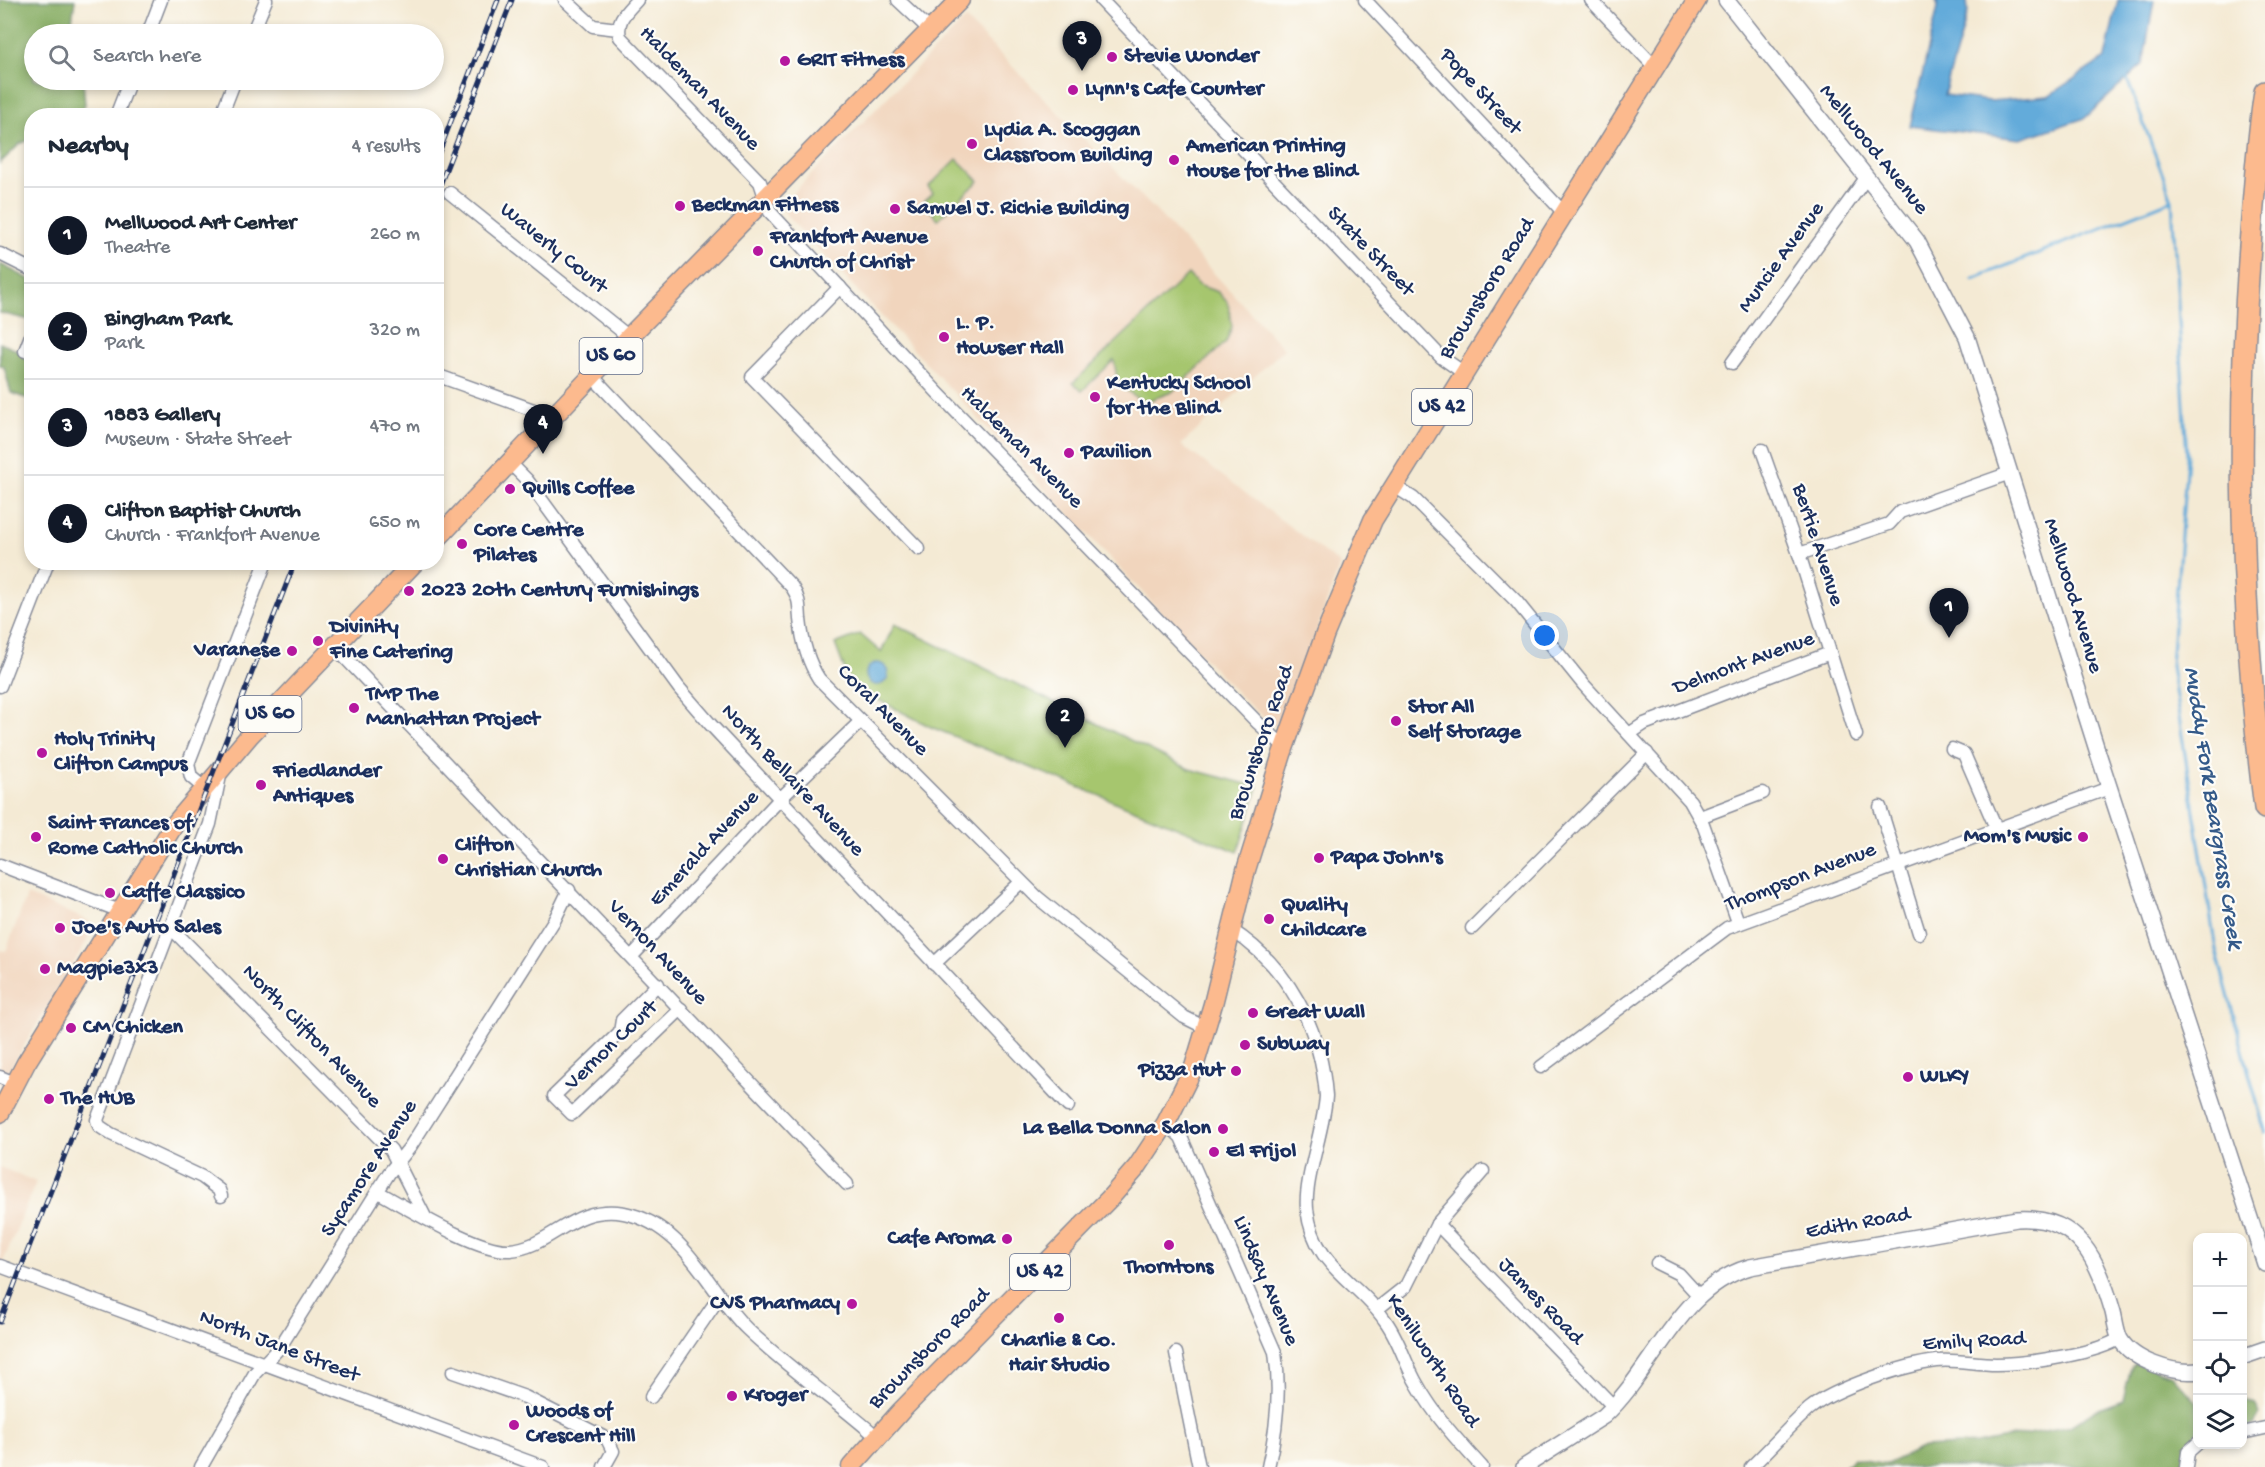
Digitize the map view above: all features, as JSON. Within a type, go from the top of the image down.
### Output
[{"type":"highway","points":[[2265,92],[2246,296],[2242,426],[2246,615],[2265,808]]},
{"type":"main road","name":"US 60","points":[[444,532],[629,337],[960,0]]},
{"type":"main road","name":"Brownsboro Road","points":[[852,1467],[877,1437],[1110,1198],[1137,1167],[1166,1123],[1194,1068],[1246,870],[1285,747],[1342,594],[1373,520],[1697,0]]},
{"type":"main road","name":"US 60","points":[[0,1113],[7,1080],[120,911],[174,825],[221,768],[407,570]]},
{"type":"street","points":[[152,24],[161,0]]},
{"type":"street","points":[[256,24],[266,0]]},
{"type":"street","name":"Haldeman Avenue","points":[[565,0],[593,26],[618,29],[624,42],[760,182],[770,212],[938,393],[1078,535],[1264,730],[1285,747]]},
{"type":"street","points":[[618,29],[621,17],[637,0]]},
{"type":"street","points":[[898,0],[930,30]]},
{"type":"street","name":"State Street","points":[[1101,0],[1441,357],[1464,373]]},
{"type":"street","name":"Pope Street","points":[[1365,0],[1564,213]]},
{"type":"street","points":[[1591,0],[1655,67]]},
{"type":"street","name":"Mellwood Avenue","points":[[1726,0],[1917,241],[1954,308],[1971,347],[2109,788],[2265,1264]]},
{"type":"street","points":[[119,108],[126,90]]},
{"type":"street","points":[[224,108],[231,90]]},
{"type":"street","name":"Muncie Avenue","points":[[1732,363],[1866,178]]},
{"type":"street","name":"Waverly Court","points":[[450,193],[629,337]]},
{"type":"street","points":[[0,254],[24,266]]},
{"type":"street","points":[[840,287],[752,377],[919,549]]},
{"type":"street","name":"Coral Avenue","points":[[592,376],[802,597],[808,655],[814,672],[939,796],[1021,882],[1184,1017],[1206,1028]]},
{"type":"street","points":[[444,378],[553,417]]},
{"type":"street","name":"Bertie Avenue","points":[[1762,450],[1830,653]]},
{"type":"street","name":"North Bellaire Avenue","points":[[510,463],[527,480],[679,688],[1068,1106]]},
{"type":"street","points":[[1799,555],[1889,524],[1900,512],[2010,473]]},
{"type":"street","points":[[1394,486],[1413,498],[1516,601],[1584,685],[1690,801],[1700,817],[1738,922]]},
{"type":"street","points":[[0,686],[45,570]]},
{"type":"street","points":[[204,788],[191,777],[188,764],[263,570]]},
{"type":"street","name":"Vernon Avenue","points":[[335,647],[847,1184]]},
{"type":"street","name":"Delmont Avenue","points":[[1629,734],[1644,724],[1830,653],[1856,735]]},
{"type":"street","name":"Emerald Avenue","points":[[632,956],[780,799],[861,721]]},
{"type":"street","points":[[1952,749],[1964,754],[1996,828]]},
{"type":"street","points":[[1473,928],[1647,753]]},
{"type":"street","points":[[221,768],[210,824],[103,1102],[98,1124],[111,1134],[202,1177],[219,1190],[221,1196]]},
{"type":"street","name":"Thompson Avenue","points":[[1541,1067],[1726,928],[1738,922],[2109,788]]},
{"type":"street","points":[[1700,817],[1763,793]]},
{"type":"street","points":[[1880,807],[1919,933]]},
{"type":"street","points":[[0,865],[120,911]]},
{"type":"street","points":[[934,964],[1021,882]]},
{"type":"street","name":"Sycamore Avenue","points":[[201,1467],[255,1373],[280,1347],[555,919],[569,890]]},
{"type":"street","name":"North Clifton Avenue","points":[[171,928],[391,1150],[425,1217]]},
{"type":"street","name":"Kenilworth Road","points":[[1230,929],[1252,944],[1291,988],[1314,1033],[1326,1096],[1307,1198],[1309,1221],[1329,1262],[1341,1277],[1386,1320],[1428,1402],[1454,1437],[1482,1467]]},
{"type":"street","name":"Vernon Court","points":[[658,984],[622,1020],[620,1032],[554,1096],[572,1114],[681,1009]]},
{"type":"street","name":"Lindsay Avenue","points":[[1166,1123],[1181,1137],[1275,1352],[1279,1374],[1278,1407],[1268,1467]]},
{"type":"street","points":[[1377,1310],[1406,1286],[1437,1224],[1482,1171]]},
{"type":"street","points":[[378,1192],[476,1243],[502,1250],[531,1244],[567,1223],[588,1215],[614,1212],[631,1215],[651,1223],[676,1241],[691,1256],[720,1296],[762,1342],[877,1437]]},
{"type":"street","name":"Edith Road","points":[[1524,1467],[1604,1416],[1614,1407],[1700,1297],[1712,1285],[1750,1267],[2017,1219],[2033,1219],[2064,1229],[2084,1245],[2098,1267],[2120,1338]]},
{"type":"street","name":"James Road","points":[[1437,1224],[1614,1407]]},
{"type":"street","points":[[1657,1263],[1679,1274],[1700,1297]]},
{"type":"street","name":"North Jane Street","points":[[0,1266],[543,1467]]},
{"type":"street","points":[[651,1397],[720,1296]]},
{"type":"street","points":[[2120,1338],[2143,1359],[2156,1366],[2174,1371],[2193,1371]]},
{"type":"street","name":"Emily Road","points":[[1751,1467],[1809,1410],[1825,1398],[1847,1388],[1917,1365],[1938,1361],[1999,1364],[2022,1362],[2097,1348],[2120,1338]]},
{"type":"street","points":[[2247,1355],[2265,1349]]},
{"type":"street","points":[[1176,1353],[1199,1467]]},
{"type":"street","points":[[453,1372],[525,1397],[607,1439],[613,1451],[604,1467]]},
{"type":"street","points":[[2247,1431],[2265,1428]]},
{"type":"street","points":[[2186,1467],[2188,1452],[2193,1448]]},
{"type":"shaded area","name":"Kentucky School for the Blind","points":[[965,19],[1157,212],[1284,349],[1181,445],[1340,564],[1289,711],[1281,724],[1272,725],[1245,701],[787,216],[781,205]]},
{"type":"shaded area","points":[[27,895],[89,921],[88,939],[0,1086],[0,950],[6,951]]},
{"type":"shaded area","points":[[0,1167],[36,1182],[0,1269]]},
{"type":"green space","points":[[0,0],[75,0],[71,24],[24,24],[24,90],[84,90],[85,105],[83,108],[24,108],[24,142],[0,163]]},
{"type":"green space","points":[[957,159],[979,181],[938,219],[925,205],[925,200],[933,193],[928,187]]},
{"type":"green space","points":[[0,264],[24,276],[24,319],[0,313]]},
{"type":"green space","points":[[1188,274],[1198,285],[1218,292],[1228,303],[1232,327],[1226,342],[1172,392],[1150,400],[1140,400],[1123,388],[1117,379],[1114,360],[1082,391],[1073,383]]},
{"type":"green space","points":[[0,343],[24,353],[24,398],[11,393],[4,367],[0,365]]},
{"type":"green space","points":[[895,624],[1189,769],[1258,787],[1238,852],[931,727],[851,686],[835,644],[860,634],[881,652]]},
{"type":"green space","points":[[2136,1363],[2172,1375],[2193,1398],[2193,1448],[2184,1467],[1845,1467],[1853,1458],[1887,1464],[1923,1447],[1976,1444],[2071,1426],[2098,1409],[2123,1400],[2131,1367]]},
{"type":"green space","points":[[2247,1401],[2255,1403],[2260,1414],[2254,1425],[2247,1426]]},
{"type":"water","points":[[1936,0],[1967,0],[1968,12],[1944,95],[1990,101],[2048,96],[2105,58],[2118,0],[2154,0],[2143,64],[2085,118],[2020,139],[1910,126],[1938,7]]},
{"type":"water","points":[[873,663],[881,663],[888,670],[888,678],[881,685],[873,685],[866,678],[866,670]]},
{"type":"waterway","name":"Muddy Fork Beargrass Creek","points":[[2126,76],[2172,200],[2187,457],[2171,666],[2216,950],[2265,1132]]},
{"type":"waterway","points":[[1973,279],[2172,200]]},
{"type":"railway","points":[[444,139],[498,0]]},
{"type":"railway","points":[[444,174],[512,0]]},
{"type":"railway","points":[[0,1322],[292,570]]},
{"type":"place","name":"Stevie Wonder","points":[[1112,57]]},
{"type":"place","name":"GRIT Fitness","points":[[785,61]]},
{"type":"place","name":"1883 Gallery","points":[[1082,71]]},
{"type":"place","name":"Lynn's Cafe Counter","points":[[1073,90]]},
{"type":"place","name":"Lydia A. Scoggan Classroom Building","points":[[972,144]]},
{"type":"place","name":"American Printing House for the Blind","points":[[1174,160]]},
{"type":"place","name":"Beckman Fitness","points":[[680,206]]},
{"type":"place","name":"Samuel J. Richie Building","points":[[895,209]]},
{"type":"place","name":"Frankfort Avenue Church of Christ","points":[[758,251]]},
{"type":"place","name":"L. P. Howser Hall","points":[[944,337]]},
{"type":"place","name":"Kentucky School for the Blind","points":[[1095,397]]},
{"type":"place","name":"Pavilion","points":[[1069,453]]},
{"type":"place","name":"Clifton Baptist Church","points":[[543,454]]},
{"type":"place","name":"Quills Coffee","points":[[510,489]]},
{"type":"place","name":"Core Centre Pilates","points":[[462,544]]},
{"type":"place","name":"2023 20th Century Furnishings","points":[[409,591]]},
{"type":"place","name":"Mellwood Art Center","points":[[1949,638]]},
{"type":"place","name":"Divinity Fine Catering","points":[[318,641]]},
{"type":"place","name":"Varanese","points":[[292,651]]},
{"type":"place","name":"TMP The Manhattan Project","points":[[354,708]]},
{"type":"place","name":"Stor All Self Storage","points":[[1396,721]]},
{"type":"place","name":"Bingham Park","points":[[1065,748]]},
{"type":"place","name":"Holy Trinity Clifton Campus","points":[[42,753]]},
{"type":"place","name":"Friedlander Antiques","points":[[261,785]]},
{"type":"place","name":"Saint Frances of Rome Catholic Church","points":[[36,837]]},
{"type":"place","name":"Mom's Music","points":[[2083,837]]},
{"type":"place","name":"Papa John's","points":[[1319,858]]},
{"type":"place","name":"Clifton Christian Church","points":[[443,859]]},
{"type":"place","name":"Caffe Classico","points":[[110,893]]},
{"type":"place","name":"Quality Childcare","points":[[1269,919]]},
{"type":"place","name":"Joe's Auto Sales","points":[[60,928]]},
{"type":"place","name":"Magpie3x3","points":[[45,969]]},
{"type":"place","name":"Great Wall","points":[[1253,1013]]},
{"type":"place","name":"CM Chicken","points":[[71,1028]]},
{"type":"place","name":"Subway","points":[[1245,1045]]},
{"type":"place","name":"Pizza Hut","points":[[1236,1071]]},
{"type":"place","name":"WLKY","points":[[1908,1077]]},
{"type":"place","name":"The HUB","points":[[49,1099]]},
{"type":"place","name":"La Bella Donna Salon","points":[[1223,1129]]},
{"type":"place","name":"El Frijol","points":[[1214,1152]]},
{"type":"place","name":"Cafe Aroma","points":[[1007,1239]]},
{"type":"place","name":"Thorntons","points":[[1169,1245]]},
{"type":"place","name":"CVS Pharmacy","points":[[852,1304]]},
{"type":"place","name":"Charlie & Co. Hair Studio","points":[[1059,1318]]},
{"type":"place","name":"Kroger","points":[[732,1396]]},
{"type":"place","name":"Woods of Crescent Hill","points":[[514,1425]]}]
